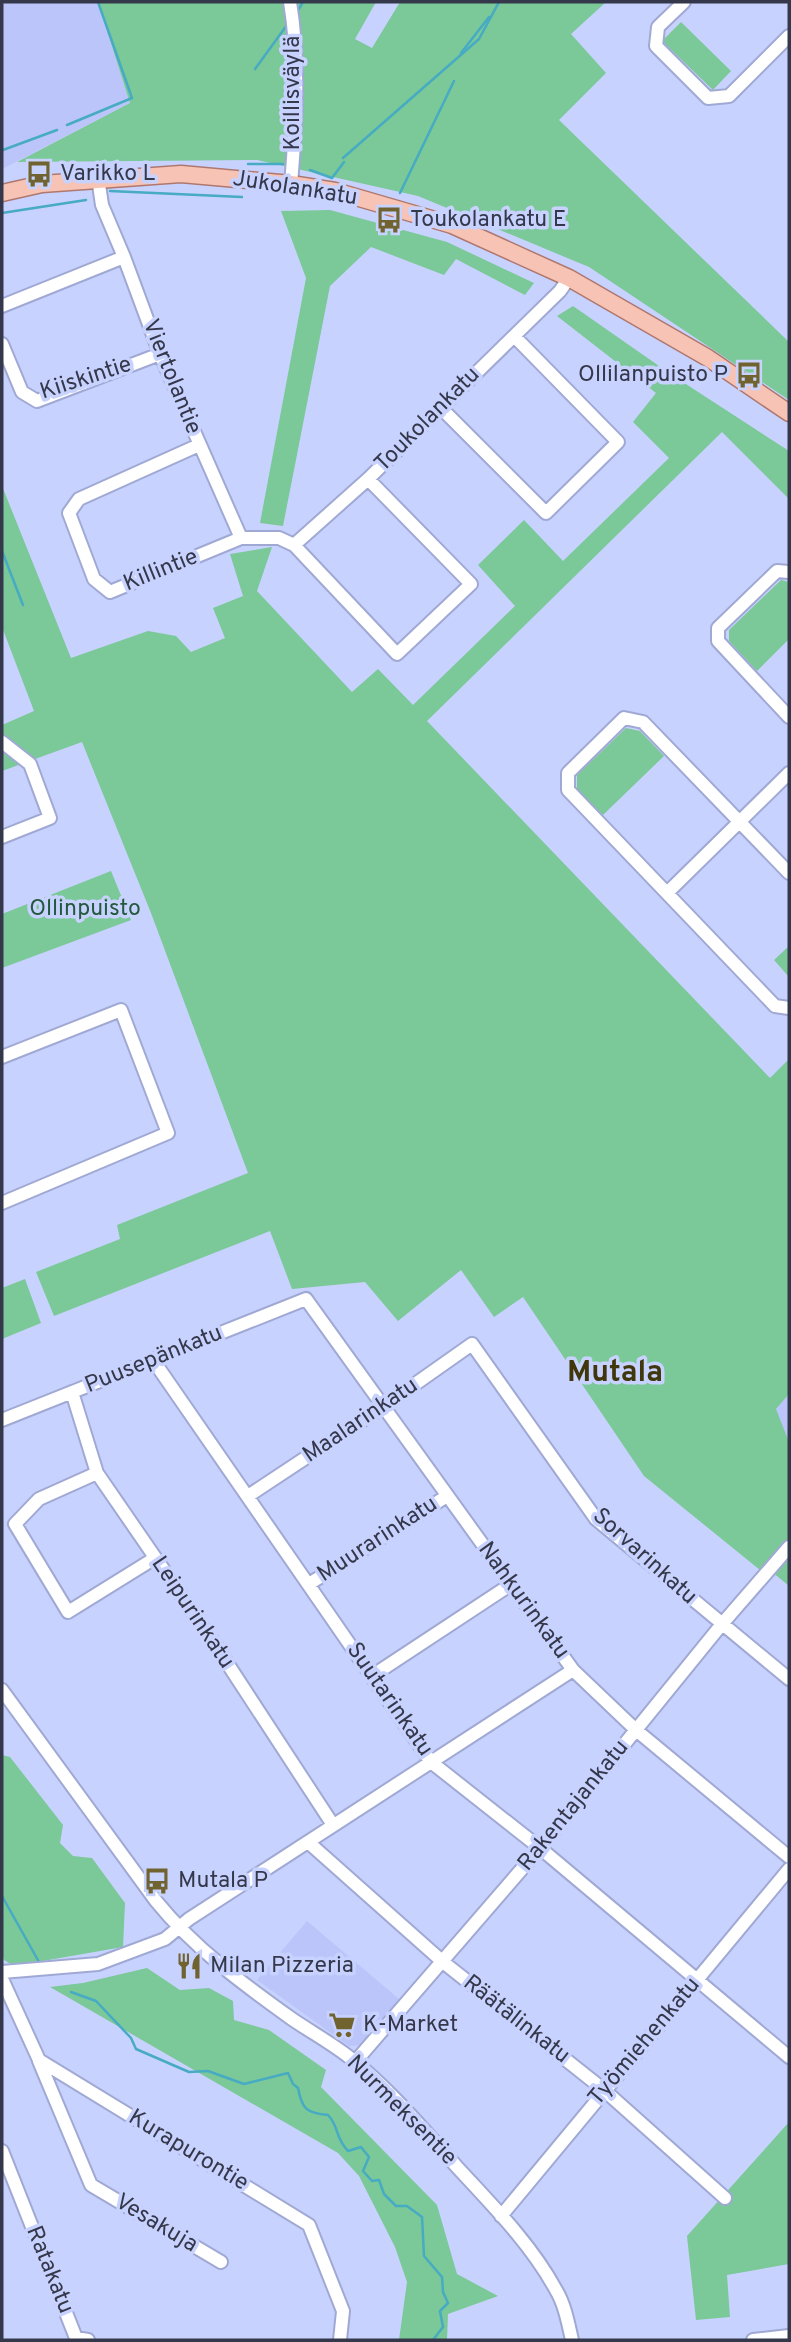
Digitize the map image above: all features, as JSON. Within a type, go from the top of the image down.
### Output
[{"type":"main road","name":"Jukolankatu","points":[[2,193],[42,184],[98,178],[181,174],[291,184],[335,191],[452,225],[569,278],[708,358],[789,413]]},
{"type":"street","name":"Koillisväylä","points":[[290,2],[296,70],[296,119],[291,184]]},
{"type":"street","points":[[684,2],[658,27],[656,46],[708,98],[729,96],[789,36]]},
{"type":"street","name":"Viertolantie","points":[[98,178],[102,205],[160,354],[241,538]]},
{"type":"street","points":[[2,306],[124,257]]},
{"type":"street","name":"Toukolankatu","points":[[294,545],[368,479],[560,291],[569,278]]},
{"type":"street","points":[[440,407],[545,513],[618,442],[514,336]]},
{"type":"street","name":"Kiiskintie","points":[[2,344],[22,392],[37,401],[160,354]]},
{"type":"street","name":"Killintie","points":[[199,444],[79,499],[69,513],[94,579],[110,592],[241,538]]},
{"type":"street","points":[[241,538],[279,538],[294,545],[397,654],[471,584],[368,479]]},
{"type":"street","points":[[789,572],[777,571],[718,628],[718,641],[789,717]]},
{"type":"street","points":[[789,873],[643,722],[624,718],[568,773],[568,790],[775,1006],[789,1008]]},
{"type":"street","points":[[2,742],[30,764],[50,818],[2,837]]},
{"type":"street","points":[[667,893],[789,773]]},
{"type":"street","points":[[2,1057],[121,1010],[168,1133],[2,1203]]},
{"type":"street","name":"Puusepänkatu","points":[[2,1420],[306,1299]]},
{"type":"street","name":"Nahkurinkatu","points":[[306,1299],[573,1670],[636,1730],[789,1857]]},
{"type":"street","name":"Maalarinkatu","points":[[248,1496],[472,1344]]},
{"type":"street","name":"Sorvarinkatu","points":[[472,1344],[596,1519],[789,1679]]},
{"type":"street","name":"Suutarinkatu","points":[[153,1360],[431,1762],[540,1848],[789,2057]]},
{"type":"street","name":"Leipurinkatu","points":[[72,1392],[97,1473],[332,1825]]},
{"type":"street","points":[[97,1473],[39,1499],[15,1524],[68,1612],[155,1558]]},
{"type":"street","name":"Muurarinkatu","points":[[309,1584],[447,1496]]},
{"type":"street","name":"Rakentajankatu","points":[[355,2062],[540,1848],[722,1624],[789,1547]]},
{"type":"street","points":[[372,1676],[510,1585]]},
{"type":"street","points":[[2,1972],[99,1964],[165,1939],[332,1825],[573,1670]]},
{"type":"street","name":"Nurmeksentie","points":[[2,1690],[178,1928],[208,1956],[355,2062],[390,2095],[502,2216],[539,2262],[556,2290],[563,2303],[572,2340]]},
{"type":"street","name":"Räätälinkatu","points":[[308,1842],[443,1962],[604,2090],[725,2198]]},
{"type":"street","name":"Työmiehenkatu","points":[[502,2216],[789,1869]]},
{"type":"street","points":[[2,1979],[39,2060]]},
{"type":"street","name":"Vesakuja","points":[[39,2060],[91,2185],[221,2262]]},
{"type":"street","name":"Kurapurontie","points":[[39,2060],[309,2225],[343,2312],[340,2340]]},
{"type":"street","name":"Ratakatu","points":[[2,2151],[76,2338],[88,2340]]},
{"type":"street","points":[[753,2340],[789,2336]]},
{"type":"shaded area","points":[[2,2],[98,2],[130,103],[2,169]]},
{"type":"shaded area","points":[[789,1394],[789,1442],[776,1409]]},
{"type":"shaded area","points":[[307,1921],[399,1999],[361,2045],[349,2046],[257,1980]]},
{"type":"green space","points":[[98,2],[376,2],[355,39],[372,48],[400,2],[606,2],[571,34],[606,73],[559,120],[789,342],[789,400],[589,267],[418,196],[257,160],[17,162],[130,103]]},
{"type":"green space","points":[[681,22],[731,71],[713,90],[662,41]]},
{"type":"green space","points":[[330,210],[447,242],[534,283],[525,295],[456,259],[444,275],[371,247],[330,286],[283,526],[260,523],[306,278],[281,211]]},
{"type":"green space","points":[[573,306],[672,375],[789,451],[789,499],[722,432],[427,721],[770,1078],[789,1059],[789,1394],[776,1409],[789,1442],[789,1586],[765,1566],[760,1570],[644,1476],[523,1297],[494,1317],[461,1270],[398,1321],[365,1282],[292,1289],[270,1231],[54,1316],[36,1272],[120,1239],[117,1225],[248,1173],[151,913],[82,742],[2,771],[2,725],[34,711],[2,627],[2,486],[71,658],[148,631],[176,636],[191,652],[225,638],[213,608],[243,596],[230,554],[272,547],[257,591],[352,692],[378,669],[413,705],[515,606],[478,565],[524,520],[563,561],[669,458],[633,422],[656,393],[557,316]]},
{"type":"green space","points":[[781,580],[789,582],[789,639],[757,671],[729,641],[729,630]]},
{"type":"green space","points":[[626,728],[640,731],[664,756],[603,815],[577,790],[577,775]]},
{"type":"green space","name":"Ollinpuisto","points":[[111,871],[131,920],[2,968],[2,914]]},
{"type":"green space","points":[[789,946],[789,977],[774,960]]},
{"type":"green space","points":[[25,1279],[41,1323],[2,1339],[2,1288]]},
{"type":"green space","points":[[2,1755],[10,1757],[63,1825],[60,1843],[73,1856],[92,1858],[125,1903],[123,1947],[14,1966],[4,1960]]},
{"type":"green space","points":[[147,1968],[180,1990],[209,1988],[233,2001],[234,2020],[269,2030],[326,2070],[321,2087],[437,2205],[457,2274],[498,2296],[448,2314],[447,2340],[399,2340],[407,2282],[395,2247],[359,2176],[338,2153],[50,1987],[83,1983]]},
{"type":"green space","points":[[789,2122],[789,2264],[727,2275],[730,2317],[696,2320],[687,2236]]},
{"type":"waterway","points":[[67,125],[132,98],[98,2]]},
{"type":"waterway","points":[[297,12],[303,2]]},
{"type":"waterway","points":[[343,158],[479,39],[499,2]]},
{"type":"waterway","points":[[461,53],[489,17]]},
{"type":"waterway","points":[[255,69],[287,25]]},
{"type":"waterway","points":[[400,193],[454,81]]},
{"type":"waterway","points":[[3,150],[57,130]]},
{"type":"waterway","points":[[310,170],[332,178],[344,162]]},
{"type":"waterway","points":[[248,164],[283,164]]},
{"type":"waterway","points":[[110,191],[242,197]]},
{"type":"waterway","points":[[2,213],[86,200]]},
{"type":"waterway","points":[[2,551],[23,605]]},
{"type":"waterway","points":[[2,1896],[39,1962]]},
{"type":"waterway","points":[[71,1992],[96,2001],[131,2038],[136,2049],[189,2072],[208,2071],[244,2084],[288,2073],[298,2088],[306,2109],[328,2115],[348,2151],[361,2147],[369,2157],[363,2171],[372,2181],[379,2180],[384,2194],[396,2206],[407,2206],[422,2217],[424,2256],[442,2277],[443,2292],[448,2303],[440,2311],[443,2327],[433,2340]]},
{"type":"place","name":"Varikko L","points":[[39,174]]},
{"type":"place","name":"Toukolankatu E","points":[[389,220]]},
{"type":"place","name":"Ollilanpuisto P","points":[[749,375]]},
{"type":"place","name":"Mutala P","points":[[157,1881]]},
{"type":"place","name":"Milan Pizzeria","points":[[189,1966]]},
{"type":"place","name":"K-Market","points":[[342,2025]]},
{"type":"district","name":"Mutala","points":[[615,1373]]}]
